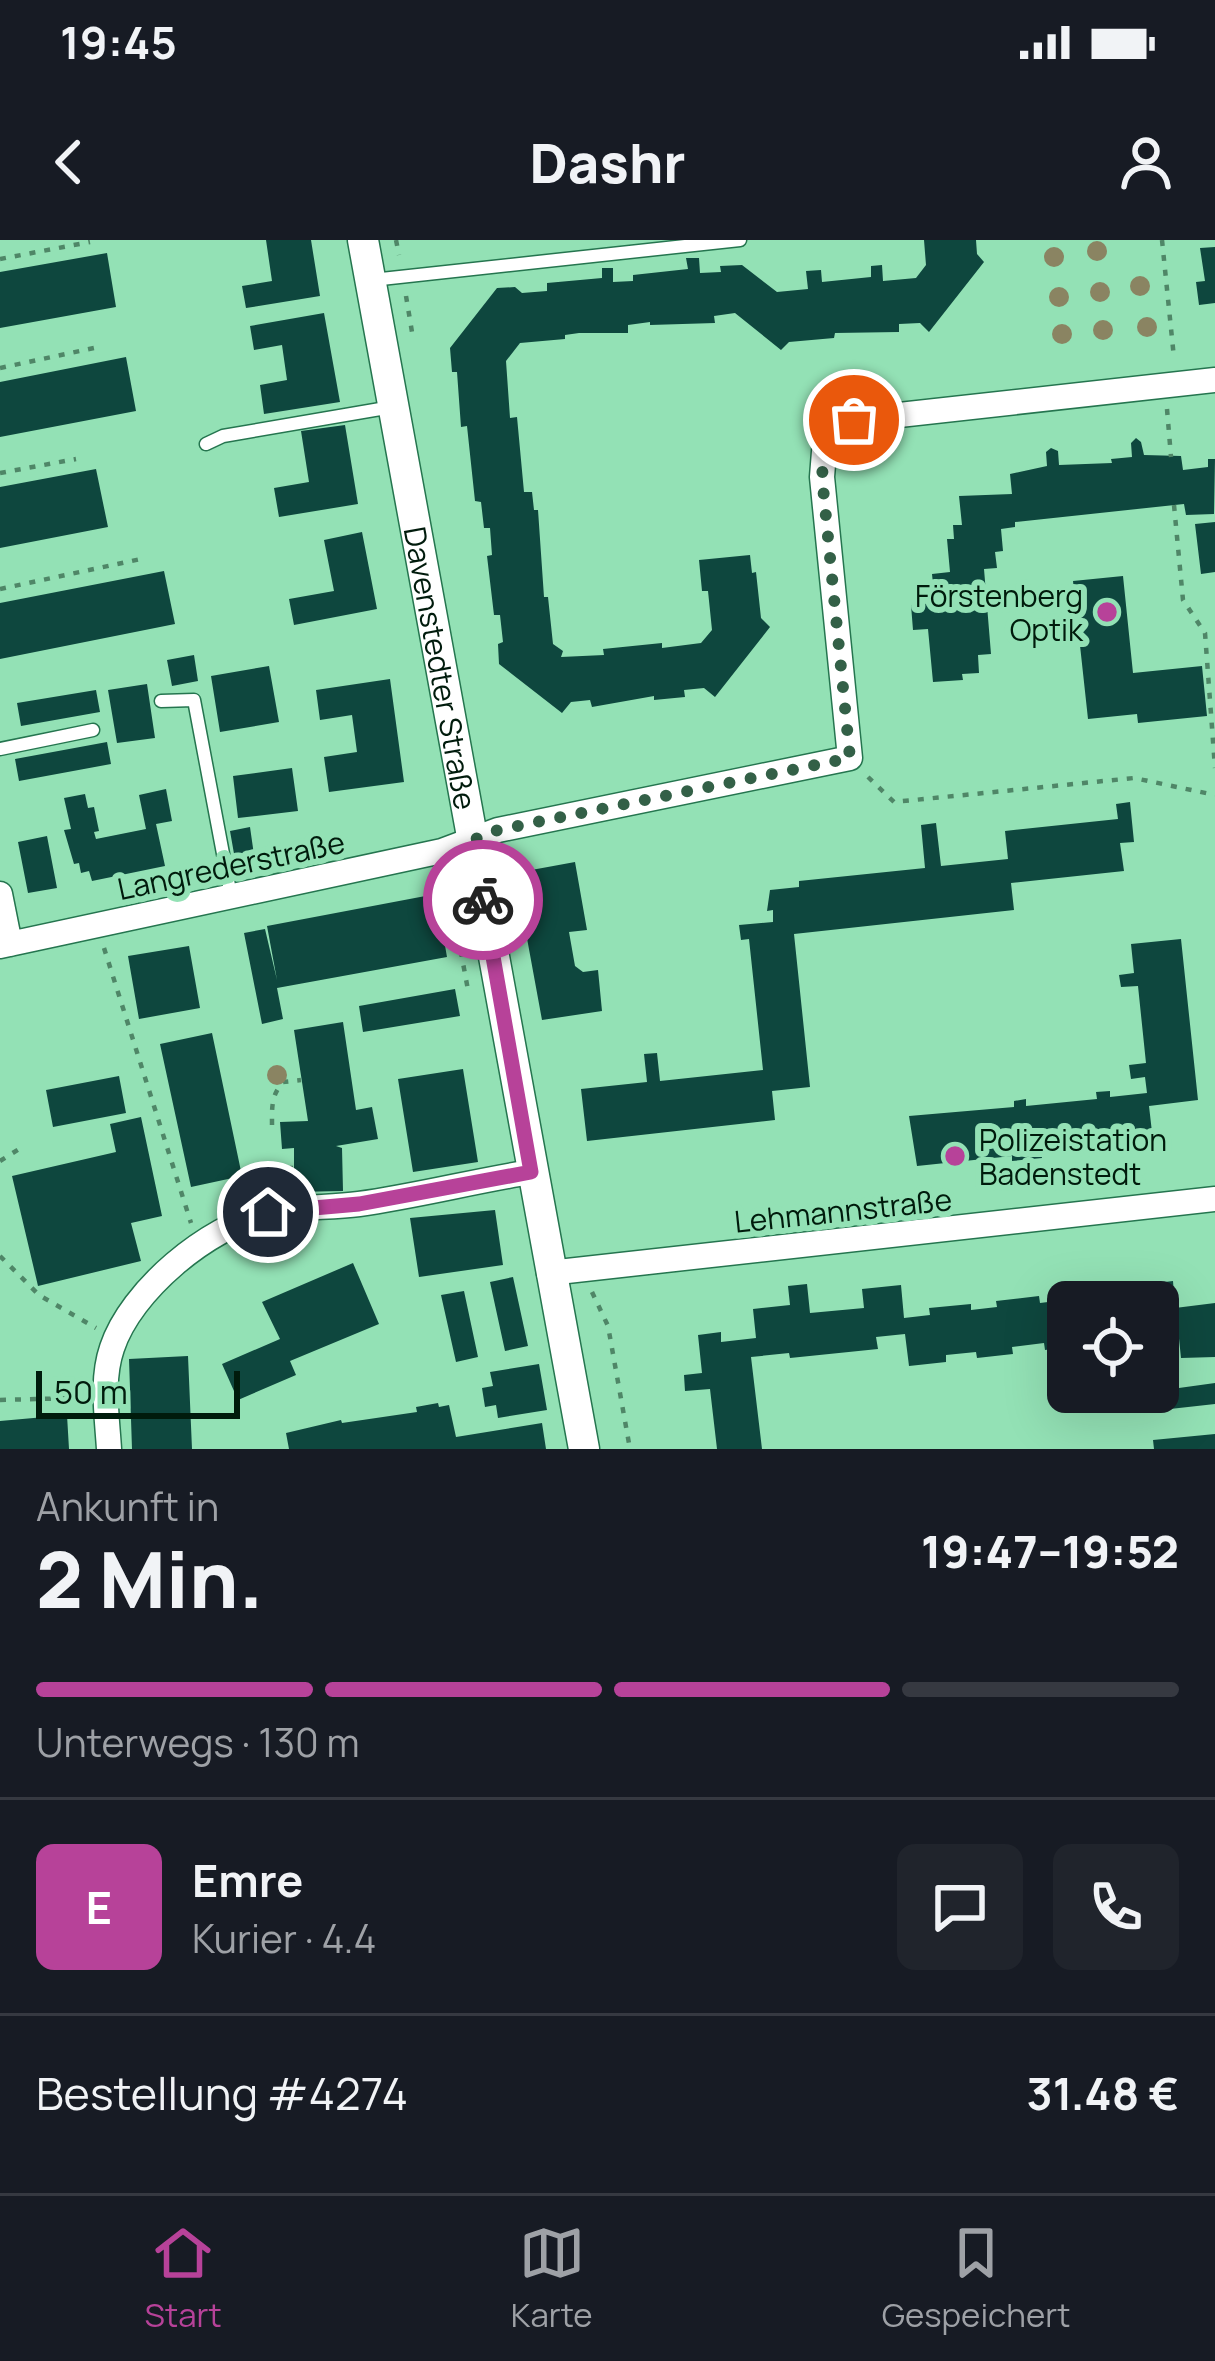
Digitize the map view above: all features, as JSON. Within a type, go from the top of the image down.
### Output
[{"type":"street","name":"Davenstedter Straße","points":[[363,240],[584,1449]]},
{"type":"street","points":[[850,758],[822,477],[825,439],[854,420],[1215,380]]},
{"type":"street","name":"Langrederstraße","points":[[5,945],[442,851],[498,830],[850,758]]},
{"type":"street","points":[[0,894],[5,945]]},
{"type":"street","points":[[109,1449],[106,1375],[116,1339],[128,1314],[152,1285],[202,1244],[234,1223],[268,1212],[359,1204],[531,1172]]},
{"type":"street","name":"Lehmannstraße","points":[[549,1274],[1215,1199]]},
{"type":"lane","points":[[370,280],[740,240]]},
{"type":"lane","points":[[206,444],[223,436],[393,406]]},
{"type":"lane","points":[[161,701],[194,700],[231,896]]},
{"type":"lane","points":[[0,749],[93,730]]},
{"type":"path","points":[[1162,240],[1174,364],[1165,386],[1171,457]]},
{"type":"path","points":[[0,259],[90,242]]},
{"type":"path","points":[[0,368],[94,348]]},
{"type":"path","points":[[0,473],[76,459]]},
{"type":"path","points":[[1174,505],[1183,600],[1205,633],[1215,768]]},
{"type":"path","points":[[0,589],[141,559]]},
{"type":"path","points":[[850,758],[894,802],[1134,778],[1215,795]]},
{"type":"path","points":[[99,924],[202,1244]]},
{"type":"path","points":[[272,1125],[272,1097],[277,1089],[284,1082],[301,1080]]},
{"type":"path","points":[[0,1161],[19,1149]]},
{"type":"path","points":[[274,1168],[293,1168]]},
{"type":"path","points":[[0,1256],[39,1294],[116,1339]]},
{"type":"path","points":[[0,1400],[106,1397]]},
{"type":"building","points":[[266,240],[311,240],[320,296],[246,308],[242,286],[272,281]]},
{"type":"building","points":[[924,240],[976,240],[977,254],[984,262],[929,332],[920,323],[899,324],[899,332],[835,333],[834,338],[789,342],[781,350],[735,313],[714,316],[715,323],[650,322],[628,325],[628,333],[579,333],[520,343],[506,361],[510,418],[517,417],[524,492],[532,492],[534,510],[538,510],[544,597],[548,597],[553,644],[563,651],[561,657],[604,655],[603,649],[662,643],[662,648],[701,643],[712,630],[699,560],[750,555],[761,618],[770,627],[715,697],[704,688],[684,690],[685,697],[654,700],[654,696],[592,707],[590,700],[571,702],[562,713],[499,664],[498,644],[503,642],[500,615],[494,615],[487,556],[492,555],[490,528],[484,528],[481,502],[475,501],[467,426],[461,427],[457,372],[452,372],[450,348],[497,288],[547,291],[547,283],[602,278],[602,268],[613,268],[613,282],[633,281],[633,275],[688,269],[686,258],[699,258],[700,273],[742,265],[777,292],[808,289],[806,271],[821,270],[822,282],[871,277],[871,266],[882,265],[883,281],[916,278],[926,265]]},
{"type":"building","points":[[1215,247],[1215,303],[1199,305],[1196,282],[1205,281],[1200,248]]},
{"type":"building","points":[[107,253],[116,307],[0,328],[0,272]]},
{"type":"building","points":[[324,313],[340,402],[264,414],[260,385],[287,380],[282,345],[254,350],[250,326]]},
{"type":"building","points":[[126,357],[136,411],[0,437],[0,382]]},
{"type":"building","points":[[345,425],[358,504],[279,517],[274,488],[309,482],[301,431]]},
{"type":"building","points":[[1136,438],[1144,455],[1181,456],[1183,470],[1208,467],[1208,459],[1215,459],[1214,514],[1186,515],[1184,504],[1015,522],[1015,527],[1001,529],[1003,551],[995,552],[997,568],[984,569],[991,654],[978,655],[979,673],[962,674],[963,680],[933,682],[928,629],[913,630],[911,605],[935,603],[932,574],[950,572],[947,539],[954,539],[953,525],[962,525],[959,496],[1012,494],[1010,474],[1047,466],[1046,452],[1051,448],[1058,451],[1059,465],[1112,463],[1111,459],[1132,457],[1131,443]]},
{"type":"building","points":[[96,469],[108,527],[0,548],[0,487]]},
{"type":"building","points":[[1215,522],[1215,572],[1201,574],[1195,524]]},
{"type":"building","points":[[362,532],[377,609],[294,625],[289,599],[334,591],[324,540]]},
{"type":"building","points":[[164,571],[175,624],[0,659],[0,603]]},
{"type":"building","points":[[1123,576],[1133,673],[1202,666],[1207,716],[1138,723],[1137,714],[1088,719],[1073,581]]},
{"type":"building","points":[[194,655],[198,681],[172,686],[167,660]]},
{"type":"building","points":[[269,666],[279,722],[220,732],[211,676]]},
{"type":"building","points":[[390,679],[404,782],[329,792],[324,757],[357,752],[352,715],[320,720],[316,690]]},
{"type":"building","points":[[147,684],[155,738],[117,743],[108,690]]},
{"type":"building","points":[[96,690],[100,712],[21,726],[17,703]]},
{"type":"building","points":[[107,742],[111,764],[19,781],[15,759]]},
{"type":"building","points":[[292,768],[298,811],[238,818],[233,776]]},
{"type":"building","points":[[166,789],[172,821],[156,824],[165,866],[92,881],[89,871],[81,873],[64,830],[71,829],[64,798],[85,794],[88,808],[94,807],[96,839],[146,829],[139,795]]},
{"type":"building","points":[[1130,802],[1134,842],[1120,843],[1124,871],[1011,883],[1014,910],[794,934],[810,1087],[772,1091],[775,1120],[587,1141],[581,1089],[647,1082],[644,1054],[657,1053],[660,1081],[763,1070],[749,939],[741,940],[739,925],[773,922],[773,910],[767,911],[770,890],[799,887],[799,881],[925,868],[921,825],[936,823],[941,866],[1008,859],[1005,831],[1118,819],[1116,804]]},
{"type":"building","points":[[250,827],[255,862],[236,865],[230,831]]},
{"type":"building","points":[[47,836],[57,888],[28,893],[18,842]]},
{"type":"building","points":[[575,862],[587,930],[569,932],[575,966],[583,972],[598,970],[602,1011],[542,1020],[515,873]]},
{"type":"building","points":[[436,894],[447,957],[277,988],[283,1019],[262,1024],[244,933],[265,929],[277,980],[267,926]]},
{"type":"building","points":[[1181,939],[1198,1100],[1149,1106],[1153,1141],[1125,1144],[1125,1149],[1041,1153],[1042,1158],[1012,1161],[1012,1156],[917,1166],[909,1116],[1014,1107],[1014,1101],[1026,1099],[1026,1106],[1097,1099],[1096,1092],[1110,1091],[1110,1097],[1147,1093],[1145,1077],[1131,1079],[1129,1065],[1146,1063],[1138,986],[1121,987],[1119,975],[1134,973],[1131,944]]},
{"type":"building","points":[[189,946],[200,1008],[139,1019],[128,956]]},
{"type":"building","points":[[455,989],[460,1016],[363,1032],[359,1006]]},
{"type":"building","points":[[343,1022],[356,1110],[372,1107],[378,1139],[336,1146],[342,1148],[343,1191],[294,1192],[294,1148],[282,1149],[280,1122],[308,1121],[294,1030]]},
{"type":"building","points":[[212,1033],[242,1176],[191,1187],[160,1044]]},
{"type":"building","points":[[463,1069],[478,1162],[413,1172],[398,1079]]},
{"type":"building","points":[[119,1076],[126,1113],[53,1127],[46,1090]]},
{"type":"building","points":[[141,1117],[162,1216],[131,1223],[141,1261],[38,1286],[12,1176],[116,1152],[110,1124]]},
{"type":"building","points":[[495,1210],[503,1265],[419,1277],[410,1218]]},
{"type":"building","points":[[353,1263],[379,1324],[290,1361],[296,1375],[238,1400],[222,1364],[280,1339],[262,1302]]},
{"type":"building","points":[[513,1277],[528,1346],[505,1351],[490,1282]]},
{"type":"building","points":[[807,1284],[810,1313],[864,1308],[862,1289],[901,1285],[904,1318],[930,1315],[929,1308],[971,1304],[971,1310],[997,1307],[996,1301],[1039,1296],[1040,1303],[1047,1302],[1047,1350],[1044,1343],[1012,1347],[1013,1354],[946,1355],[946,1362],[909,1366],[905,1334],[876,1337],[878,1349],[751,1357],[762,1449],[717,1449],[710,1389],[685,1391],[684,1375],[702,1373],[698,1335],[721,1332],[721,1342],[756,1338],[753,1309],[790,1305],[788,1286]]},
{"type":"building","points":[[464,1291],[478,1357],[456,1362],[441,1295]]},
{"type":"building","points":[[1215,1303],[1215,1357],[1181,1358],[1179,1308]]},
{"type":"building","points":[[188,1356],[192,1449],[132,1449],[129,1359]]},
{"type":"building","points":[[539,1364],[547,1410],[498,1418],[496,1405],[485,1407],[482,1388],[493,1386],[490,1372]]},
{"type":"building","points":[[1215,1383],[1215,1404],[1179,1408],[1179,1388]]},
{"type":"building","points":[[438,1403],[439,1407],[449,1405],[456,1437],[542,1423],[546,1449],[289,1449],[286,1433],[341,1420],[417,1412],[416,1407]]},
{"type":"building","points":[[67,1415],[69,1449],[0,1449],[0,1421]]},
{"type":"building","points":[[1215,1434],[1215,1449],[1154,1449],[1153,1440]]},
{"type":"way so far","points":[[483,900],[473,840],[498,830],[850,758],[822,477],[825,439],[854,420]]},
{"type":"place","name":"Förstenberg Optik","points":[[1107,612]]},
{"type":"place","name":"Polizeistation Badenstedt","points":[[955,1156]]},
{"type":"route","points":[[268,1212],[359,1204],[531,1172],[483,900]]}]
